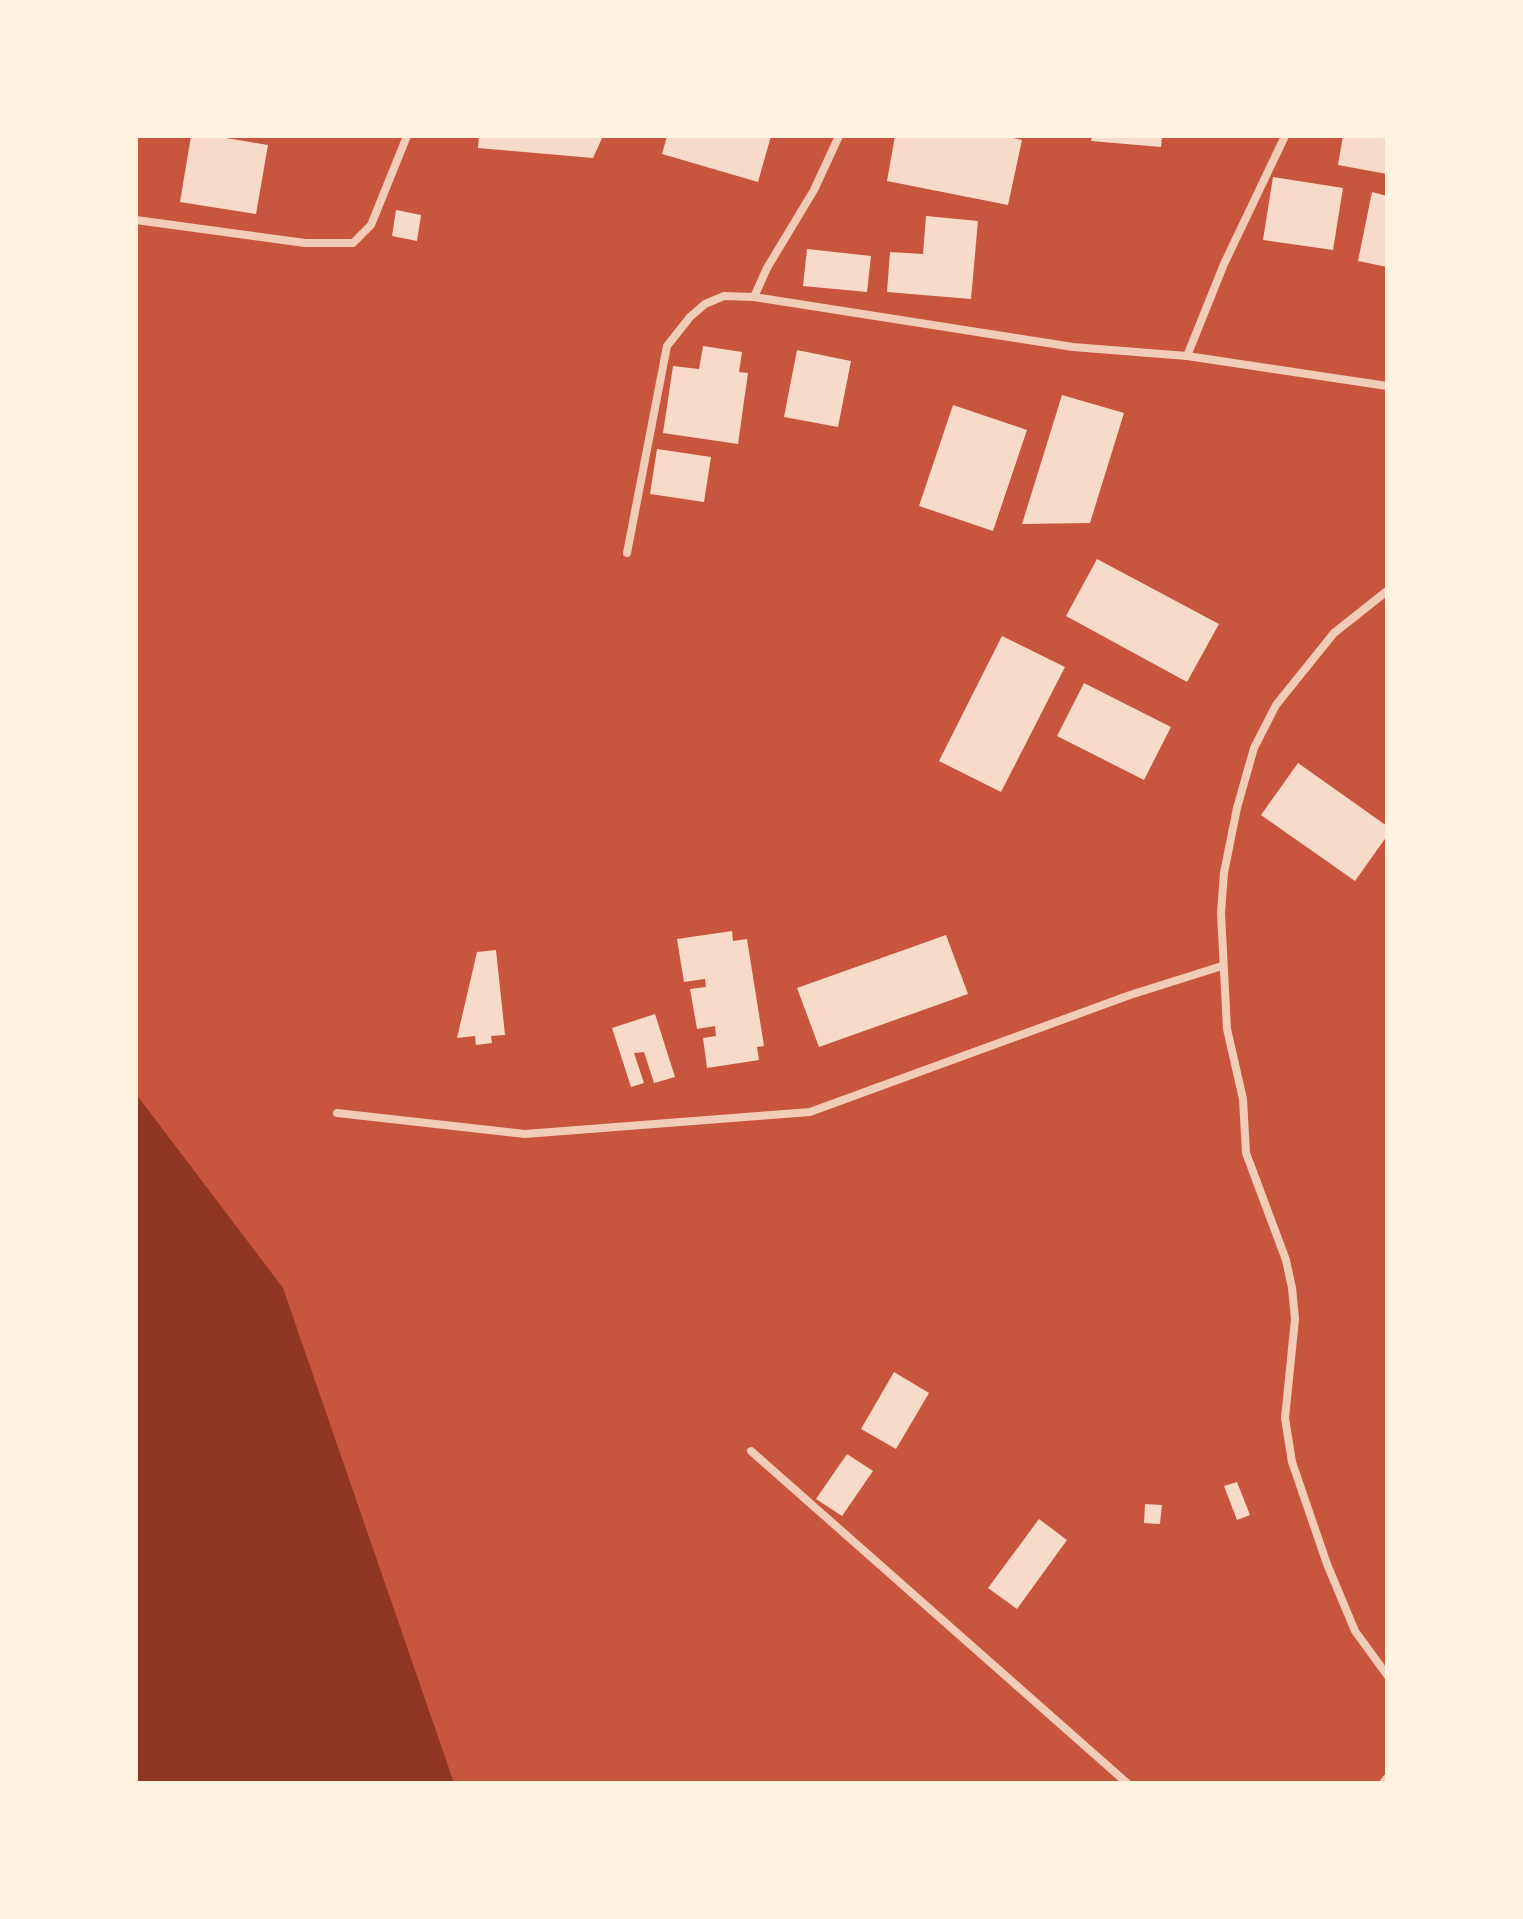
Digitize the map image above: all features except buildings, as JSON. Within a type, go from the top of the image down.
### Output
[{"type":"street","points":[[136,220],[305,243],[353,243],[371,225],[407,136]]},
{"type":"street","points":[[754,297],[767,268],[814,190],[839,136]]},
{"type":"street","points":[[1187,356],[1224,264],[1285,136]]},
{"type":"street","points":[[627,553],[667,346],[690,317],[705,304],[724,296],[754,297],[1073,347],[1187,356],[1387,386]]},
{"type":"street","points":[[1387,591],[1334,633],[1276,705],[1254,748],[1237,808],[1224,873],[1221,913],[1227,1029],[1243,1099],[1246,1153],[1286,1260],[1292,1288],[1295,1319],[1285,1418],[1292,1462],[1327,1564],[1355,1631],[1387,1675]]},
{"type":"street","points":[[337,1113],[525,1134],[810,1112],[1130,995],[1222,966]]},
{"type":"street","points":[[751,1451],[1127,1783]]},
{"type":"street","points":[[1383,1783],[1387,1778]]},
{"type":"shaded area","points":[[136,1094],[283,1288],[454,1783],[136,1783]]}]
